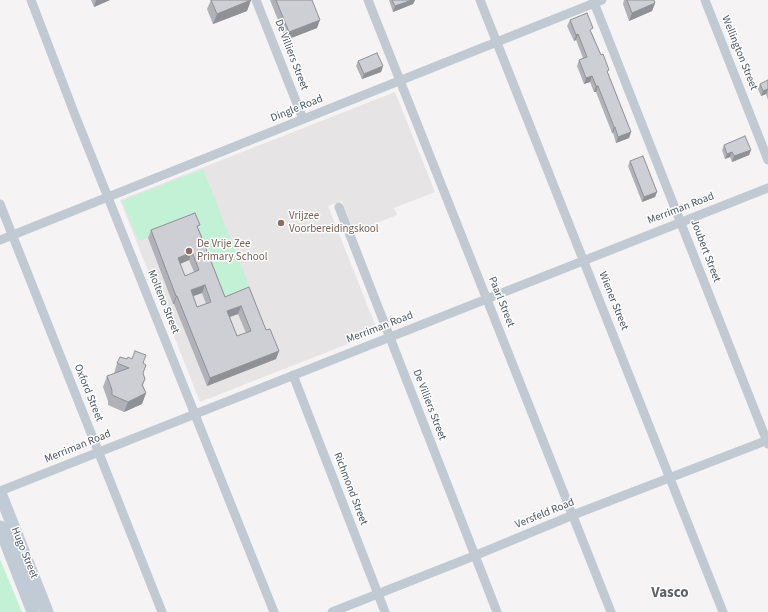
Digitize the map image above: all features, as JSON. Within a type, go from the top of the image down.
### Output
[{"type":"street","name":"Molteno Street","points":[[31,0],[274,612]]},
{"type":"street","name":"De Villiers Street","points":[[256,0],[303,119]]},
{"type":"street","name":"Paarl Street","points":[[368,0],[612,612]]},
{"type":"street","name":"Wiener Street","points":[[480,0],[723,612]]},
{"type":"street","name":"Wellington Street","points":[[705,0],[768,160]]},
{"type":"street","name":"Dingle Road","points":[[0,240],[497,42],[596,1]]},
{"type":"street","name":"Joubert Street","points":[[596,1],[681,222],[768,441]]},
{"type":"street","name":"Merriman Road","points":[[0,492],[768,188]]},
{"type":"street","name":"Oxford Street","points":[[0,204],[162,612]]},
{"type":"street","name":"De Villiers Street","points":[[339,207],[497,612]]},
{"type":"street","name":"Richmond Street","points":[[293,375],[385,612]]},
{"type":"street","name":"Versfeld Road","points":[[332,612],[573,515],[768,441]]},
{"type":"street","name":"Hugo Street","points":[[0,492],[47,612]]},
{"type":"street","name":"Hugo Street","points":[[0,527],[33,612]]},
{"type":"shaded area","name":"Vrijzee Voorbereidingskool","points":[[395,92],[435,192],[394,208],[397,215],[354,232],[342,201],[328,206],[378,332],[200,402],[120,200]]},
{"type":"green space","points":[[203,169],[252,293],[225,303],[165,230],[139,241],[122,201]]},
{"type":"green space","points":[[0,559],[22,612],[0,612]]},
{"type":"building","points":[[211,0],[251,0],[217,14]]},
{"type":"building","points":[[276,0],[312,0],[320,20],[289,32]]},
{"type":"building","points":[[392,0],[412,0],[395,6]]},
{"type":"building","points":[[627,0],[654,0],[655,3],[632,13]]},
{"type":"building","points":[[587,13],[593,28],[590,30],[601,55],[603,54],[609,70],[607,71],[631,132],[618,137],[598,86],[596,86],[592,76],[586,78],[579,60],[587,57],[578,34],[576,35],[570,20]]},
{"type":"building","points":[[377,53],[383,66],[364,74],[358,61]]},
{"type":"building","points":[[768,80],[768,89],[763,91],[760,84]]},
{"type":"building","points":[[745,136],[751,150],[734,156],[732,152],[727,154],[724,145]]},
{"type":"building","points":[[643,156],[657,192],[644,197],[630,161]]},
{"type":"building","points":[[195,213],[200,225],[197,226],[225,297],[249,287],[266,330],[270,329],[279,351],[210,378],[176,296],[151,230]],"holes":[[[192,252],[199,270],[185,276],[178,258]],[[205,285],[211,302],[197,307],[191,290]],[[241,306],[251,331],[237,336],[227,311]]]},
{"type":"building","points":[[135,351],[146,355],[143,363],[146,365],[143,373],[145,379],[142,385],[146,393],[128,402],[112,395],[112,390],[107,376],[129,368],[117,363],[120,357],[127,359],[128,357],[132,359]]},
{"type":"place","name":"Vrijzee Voorbereidingskool","points":[[281,223]]},
{"type":"place","name":"De Vrije Zee Primary School","points":[[189,251]]},
{"type":"district","name":"Vasco","points":[[670,594]]}]
